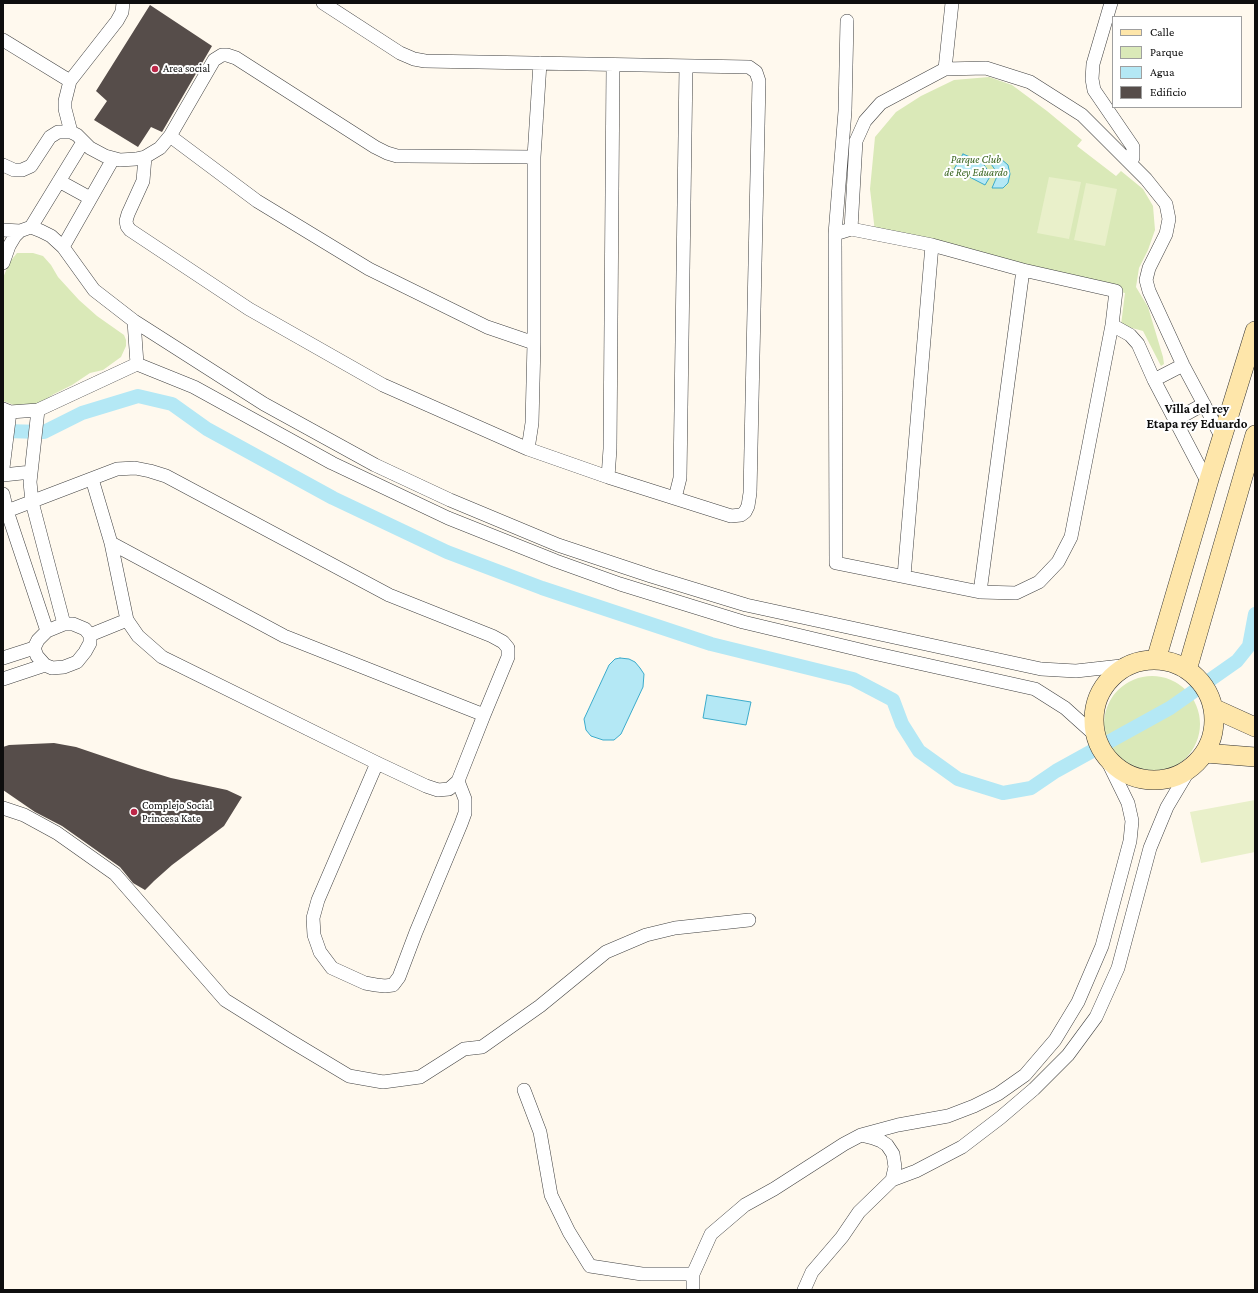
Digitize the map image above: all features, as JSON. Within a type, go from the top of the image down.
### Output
[{"type":"street","points":[[71,132],[65,109],[65,101],[70,81],[117,20],[122,12],[123,3]]},
{"type":"street","points":[[145,157],[142,186],[126,217],[127,226],[130,230],[249,309],[383,385],[528,449],[608,477],[726,515],[741,515],[747,509],[750,493],[759,78],[756,72],[750,67],[425,61],[414,59],[400,53],[323,3]]},
{"type":"street","points":[[945,69],[952,3]]},
{"type":"street","points":[[1111,3],[1092,64],[1092,79],[1094,90],[1133,147],[1133,158],[1130,162]]},
{"type":"street","points":[[835,234],[851,228],[932,245],[1023,270],[1116,291],[1112,324],[1071,537],[1058,562],[1039,582],[1016,593],[980,592],[836,563],[835,234],[845,111],[847,21]]},
{"type":"street","points":[[3,40],[70,81]]},
{"type":"street","points":[[3,164],[14,170],[22,170],[31,166],[50,137],[58,132],[71,132],[77,135],[83,142],[112,159],[128,160],[145,157],[160,148],[170,136],[214,60],[227,55],[236,58],[375,147],[387,153],[397,156],[534,157]]},
{"type":"street","points":[[528,449],[532,423],[534,343],[534,157],[540,63]]},
{"type":"street","points":[[608,477],[610,441],[613,65]]},
{"type":"street","points":[[675,498],[679,483],[680,470],[686,66]]},
{"type":"street","points":[[851,228],[856,141],[865,122],[881,103],[945,69],[986,68],[1030,82],[1082,115],[1130,162],[1166,204],[1169,219],[1166,234],[1149,268],[1146,280],[1149,291],[1183,364],[1222,438]]},
{"type":"street","points":[[170,136],[257,201],[369,269],[487,327],[534,343]]},
{"type":"street","points":[[3,263],[9,246],[15,236],[25,229],[59,181],[83,142]]},
{"type":"street","points":[[63,247],[112,159]]},
{"type":"street","points":[[59,181],[90,198]]},
{"type":"street","points":[[3,230],[25,229],[51,236],[63,247],[94,290],[134,321],[264,404],[375,465],[450,500],[558,545],[651,576],[746,605],[1041,669],[1076,671],[1130,665],[1143,661],[1156,660],[1187,670],[1204,686],[1213,708],[1214,731],[1205,753],[1189,770],[1167,807],[1150,848],[1118,968],[1096,1017],[1063,1060],[1034,1089],[1000,1118],[962,1147],[916,1171],[892,1180],[859,1212],[842,1237],[812,1272],[804,1290]]},
{"type":"street","points":[[904,576],[932,245]]},
{"type":"street","points":[[980,592],[1023,270]]},
{"type":"street","points":[[134,321],[137,364]]},
{"type":"street","points":[[1112,324],[1130,335],[1138,344],[1154,380],[1208,483]]},
{"type":"street","points":[[1156,660],[1208,483],[1255,331]]},
{"type":"street","points":[[3,468],[6,411],[38,410],[137,364],[194,388],[332,462],[448,518],[556,561],[620,584],[743,622],[1035,689],[1065,708],[1096,736]]},
{"type":"street","points":[[1154,380],[1183,364]]},
{"type":"street","points":[[1175,420],[1204,404]]},
{"type":"street","points":[[38,410],[30,482],[32,502],[64,624]]},
{"type":"street","points":[[1187,670],[1255,435]]},
{"type":"street","points":[[7,511],[116,469],[135,468],[150,471],[166,476],[389,595],[492,636],[503,642],[508,648],[508,657],[458,781],[449,789],[438,790],[426,786],[162,657],[138,636],[127,620],[111,543],[92,479]]},
{"type":"street","points":[[3,475],[31,472]]},
{"type":"street","points":[[3,494],[7,511],[47,631]]},
{"type":"street","points":[[111,543],[284,636],[484,715]]},
{"type":"street","points":[[90,635],[127,620]]},
{"type":"street","points":[[64,624],[73,624],[85,629],[90,635],[90,643],[77,662],[64,667],[52,668],[45,665],[36,656],[34,648],[38,640],[47,631],[64,624]]},
{"type":"street","points":[[3,658],[34,648]]},
{"type":"street","points":[[3,680],[45,665]]},
{"type":"street","points":[[693,1290],[694,1274],[711,1234],[745,1204],[774,1189],[844,1144],[861,1135],[898,1125],[948,1116],[974,1106],[998,1094],[1025,1075],[1055,1040],[1078,1002],[1102,946],[1130,841],[1132,821],[1128,803],[1096,736],[1095,707],[1107,682],[1130,665]]},
{"type":"street","points":[[1213,708],[1255,727]]},
{"type":"street","points":[[1205,753],[1255,757]]},
{"type":"street","points":[[1105,756],[1123,772],[1144,780],[1168,779],[1189,770]]},
{"type":"street","points":[[377,763],[318,900],[313,918],[314,935],[320,952],[332,968],[365,983],[385,986],[392,985],[399,977],[465,813],[465,799],[458,781]]},
{"type":"street","points":[[3,808],[24,816],[57,834],[115,874],[225,1000],[349,1076],[377,1081],[384,1082],[420,1077],[464,1049],[482,1047],[540,1006],[606,952],[646,935],[675,928],[748,920]]},
{"type":"street","points":[[524,1090],[540,1132],[551,1195],[569,1232],[590,1266],[642,1274],[694,1274]]},
{"type":"street","points":[[861,1135],[881,1141],[887,1145],[893,1154],[895,1167],[892,1180]]},
{"type":"green space","name":"Parque Club de Rey Eduardo","points":[[989,77],[1012,85],[1082,140],[1077,146],[1116,176],[1121,171],[1143,189],[1153,206],[1155,230],[1148,250],[1139,268],[1136,287],[1148,307],[1163,357],[1164,364],[1161,366],[1143,331],[1121,325],[1125,293],[875,232],[870,189],[875,137],[896,112],[921,96],[954,80]]},
{"type":"green space","points":[[1049,177],[1081,182],[1069,239],[1037,233]]},
{"type":"green space","points":[[1086,183],[1117,189],[1105,246],[1074,240]]},
{"type":"green space","points":[[17,253],[33,253],[43,256],[51,265],[58,277],[79,300],[97,316],[124,335],[126,340],[126,346],[121,357],[103,370],[90,373],[40,403],[27,406],[14,405],[3,401],[3,278],[9,263]]},
{"type":"green space","points":[[1152,676],[1170,680],[1186,690],[1196,706],[1200,724],[1196,742],[1186,758],[1170,768],[1152,772],[1134,768],[1118,758],[1108,742],[1104,724],[1108,706],[1118,690],[1134,680]]},
{"type":"green space","points":[[1255,800],[1255,852],[1201,863],[1190,812]]},
{"type":"water","points":[[963,154],[982,162],[991,175],[985,185],[954,169]]},
{"type":"water","points":[[1001,159],[1008,165],[1010,174],[1008,183],[1003,188],[992,188],[998,174],[989,161]]},
{"type":"water","points":[[615,659],[629,659],[635,662],[640,668],[644,674],[643,687],[621,734],[614,740],[603,740],[591,736],[586,730],[584,719],[609,665]]},
{"type":"water","points":[[707,695],[751,702],[746,725],[703,718]]},
{"type":"building","name":"Area social","points":[[150,5],[212,46],[162,132],[151,127],[138,147],[94,120],[107,101],[96,91]]},
{"type":"building","name":"Complejo Social Princesa Kate","points":[[54,743],[76,747],[171,778],[227,790],[242,797],[224,826],[172,865],[145,890],[133,883],[120,867],[62,826],[35,812],[3,790],[3,747],[9,745]]},
{"type":"waterway","points":[[3,431],[44,432],[82,413],[138,396],[172,404],[207,429],[333,498],[447,552],[542,588],[711,644],[853,679],[893,700],[902,724],[919,751],[958,779],[1003,793],[1031,788],[1056,771],[1170,708],[1237,661],[1249,646],[1255,614]]},
{"type":"place","name":"Area social","points":[[155,69]]},
{"type":"place","name":"Complejo Social Princesa Kate","points":[[134,812]]},
{"type":"district","name":"Villa del rey Etapa rey Eduardo","points":[[1197,416]]}]
